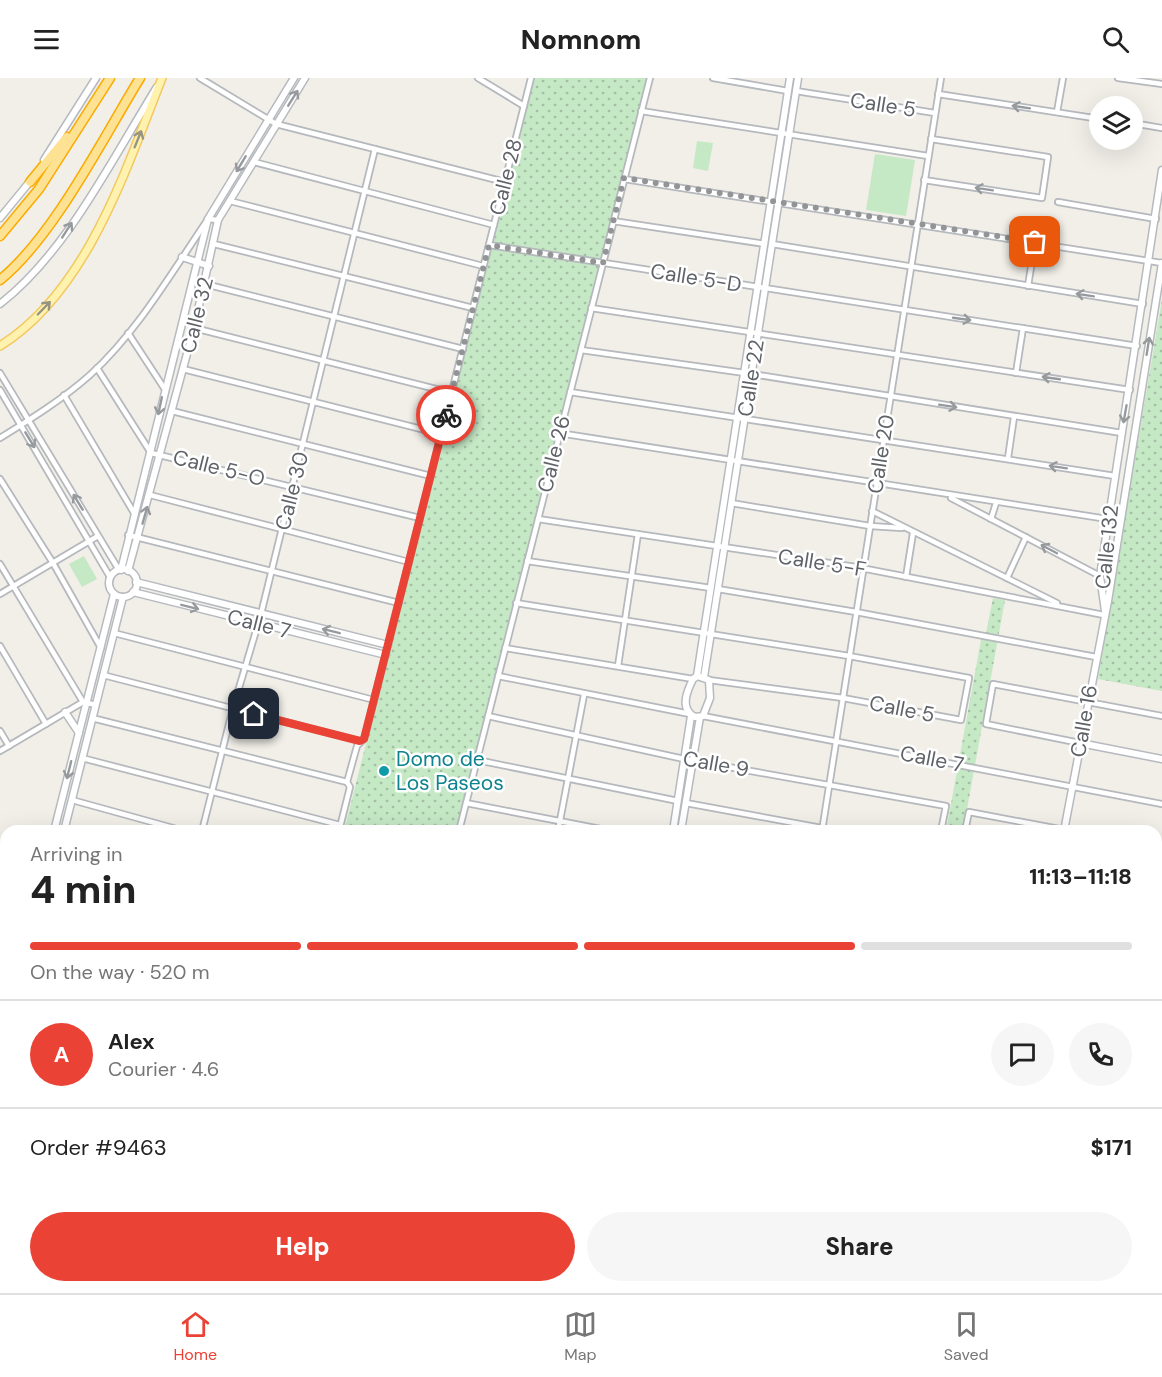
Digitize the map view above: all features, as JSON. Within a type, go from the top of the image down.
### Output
[{"type":"highway","points":[[0,236],[39,189],[110,78]]},
{"type":"highway","points":[[0,280],[35,242],[69,194],[140,78]]},
{"type":"highway","points":[[30,182],[91,110]]},
{"type":"main road","points":[[0,346],[35,317],[64,287],[92,240],[162,78]]},
{"type":"street","points":[[0,218],[30,182],[96,78]]},
{"type":"street","points":[[0,304],[19,290],[53,252],[162,78]]},
{"type":"street","points":[[200,78],[276,124],[505,182]]},
{"type":"street","name":"Calle 32","points":[[123,570],[128,535],[151,453],[164,388],[208,219],[294,78]]},
{"type":"street","name":"Calle 32","points":[[123,570],[138,537],[150,495],[194,328],[218,220],[305,78]]},
{"type":"street","points":[[478,78],[524,106]]},
{"type":"street","name":"Calle 28","points":[[340,825],[350,788],[347,782],[360,741],[364,739],[386,655],[531,78]]},
{"type":"street","name":"Calle 26","points":[[460,825],[650,78]]},
{"type":"street","points":[[713,78],[788,91]]},
{"type":"street","name":"Calle 22","points":[[701,678],[785,134],[790,78]]},
{"type":"street","name":"Calle 22","points":[[785,134],[798,78]]},
{"type":"street","name":"Calle 20","points":[[823,825],[940,78]]},
{"type":"street","points":[[1057,112],[1063,78]]},
{"type":"street","points":[[1118,78],[1162,84]]},
{"type":"street","name":"Calle 5","points":[[796,91],[935,113]]},
{"type":"street","points":[[938,94],[1089,117]]},
{"type":"street","points":[[641,111],[928,156]]},
{"type":"street","points":[[1143,125],[1162,128]]},
{"type":"street","points":[[924,180],[1042,198],[1048,157],[931,138]]},
{"type":"street","name":"Calle 30","points":[[203,825],[233,708],[261,614],[325,362],[375,149]]},
{"type":"street","points":[[254,162],[494,225]]},
{"type":"street","name":"Calle 132","points":[[1105,613],[1100,576],[1137,346],[1162,170]]},
{"type":"street","points":[[624,178],[1162,263]]},
{"type":"street","points":[[230,201],[483,266]]},
{"type":"street","points":[[1058,202],[1156,219]]},
{"type":"street","points":[[0,438],[64,395],[97,368],[128,333],[208,219],[218,220]]},
{"type":"street","points":[[613,221],[1143,304]]},
{"type":"street","points":[[1029,286],[1035,242]]},
{"type":"street","points":[[214,244],[473,308]]},
{"type":"street","name":"Calle 5-D","points":[[489,245],[1137,346]]},
{"type":"street","points":[[182,257],[209,266]]},
{"type":"street","name":"Calle 132","points":[[1105,613],[1162,263]]},
{"type":"street","points":[[204,284],[463,349]]},
{"type":"street","points":[[591,308],[755,331],[1130,390]]},
{"type":"street","points":[[194,328],[452,393]]},
{"type":"street","points":[[1016,373],[1023,328]]},
{"type":"street","points":[[128,333],[164,388]]},
{"type":"street","points":[[580,350],[1122,433]]},
{"type":"street","name":"Calle 5-O","points":[[97,368],[151,453],[420,518]]},
{"type":"street","points":[[183,369],[441,434]]},
{"type":"street","points":[[0,373],[10,389],[98,536],[123,570],[136,582],[133,592],[123,597],[114,594],[109,586],[110,577],[1,391],[10,389]]},
{"type":"street","points":[[570,392],[1115,476]]},
{"type":"street","points":[[64,395],[134,513]]},
{"type":"street","points":[[172,411],[431,476]]},
{"type":"street","points":[[1008,458],[1014,417]]},
{"type":"street","points":[[560,433],[1120,521]]},
{"type":"street","name":"Calle 22","points":[[721,547],[731,503],[734,461]]},
{"type":"street","points":[[0,479],[53,563],[101,648]]},
{"type":"street","points":[[150,495],[409,562]]},
{"type":"street","points":[[947,495],[1100,576]]},
{"type":"street","points":[[731,503],[870,526],[905,528]]},
{"type":"street","points":[[991,519],[996,503]]},
{"type":"street","points":[[872,511],[1059,604]]},
{"type":"street","name":"Calle 5-F","points":[[538,519],[863,569],[1105,613]]},
{"type":"street","points":[[906,577],[914,533]]},
{"type":"street","points":[[618,666],[638,534]]},
{"type":"street","points":[[128,535],[399,603]]},
{"type":"street","points":[[0,594],[98,536]]},
{"type":"street","points":[[1007,578],[1026,537]]},
{"type":"street","points":[[527,561],[715,588],[1096,657]]},
{"type":"street","points":[[0,564],[85,702]]},
{"type":"street","points":[[110,577],[123,570]]},
{"type":"street","name":"Calle 7","points":[[136,582],[388,645]]},
{"type":"street","name":"Calle 7","points":[[133,592],[386,655]]},
{"type":"street","points":[[56,825],[114,594]]},
{"type":"street","points":[[66,825],[123,597]]},
{"type":"street","points":[[516,603],[849,656]]},
{"type":"street","name":"Calle 16","points":[[1067,825],[1087,702],[1105,613]]},
{"type":"street","points":[[114,633],[374,700]]},
{"type":"street","points":[[0,646],[46,723]]},
{"type":"street","name":"Calle 5","points":[[505,648],[843,698],[961,720],[969,678],[849,656]]},
{"type":"street","points":[[103,675],[360,741]]},
{"type":"street","points":[[498,676],[584,695],[701,716]]},
{"type":"street","points":[[674,825],[691,715],[686,696],[701,678],[710,698],[701,716],[682,825]]},
{"type":"street","points":[[1162,716],[993,684],[986,724],[1162,759]]},
{"type":"street","points":[[559,825],[584,695]]},
{"type":"street","points":[[0,751],[85,702],[96,705]]},
{"type":"street","points":[[65,712],[79,733]]},
{"type":"street","name":"Calle 9","points":[[488,716],[684,759],[946,806],[942,825]]},
{"type":"street","name":"Calle 7","points":[[701,716],[1162,804]]},
{"type":"street","points":[[92,718],[347,782]]},
{"type":"street","points":[[0,731],[9,746]]},
{"type":"street","points":[[82,758],[212,789],[340,825]]},
{"type":"street","points":[[477,760],[678,801]]},
{"type":"street","points":[[72,800],[162,825]]},
{"type":"street","points":[[686,802],[798,825]]},
{"type":"street","points":[[466,803],[580,825]]},
{"type":"street","points":[[966,825],[969,812],[1035,825]]},
{"type":"green space","points":[[533,78],[647,78],[601,257],[589,317],[459,825],[346,825]]},
{"type":"green space","points":[[697,141],[713,143],[708,171],[693,168]]},
{"type":"green space","points":[[875,154],[915,160],[906,216],[866,210]]},
{"type":"green space","points":[[1162,299],[1162,691],[1098,679]]},
{"type":"green space","points":[[84,556],[97,579],[82,587],[69,564]]},
{"type":"green space","points":[[993,598],[1005,600],[964,825],[947,825],[981,640],[986,633]]},
{"type":"way so far","points":[[446,415],[489,245],[603,263],[624,178],[1035,242]]},
{"type":"place","name":"Domo de Los Paseos","points":[[384,771]]},
{"type":"route","points":[[254,714],[360,741],[364,739],[446,415]]}]
